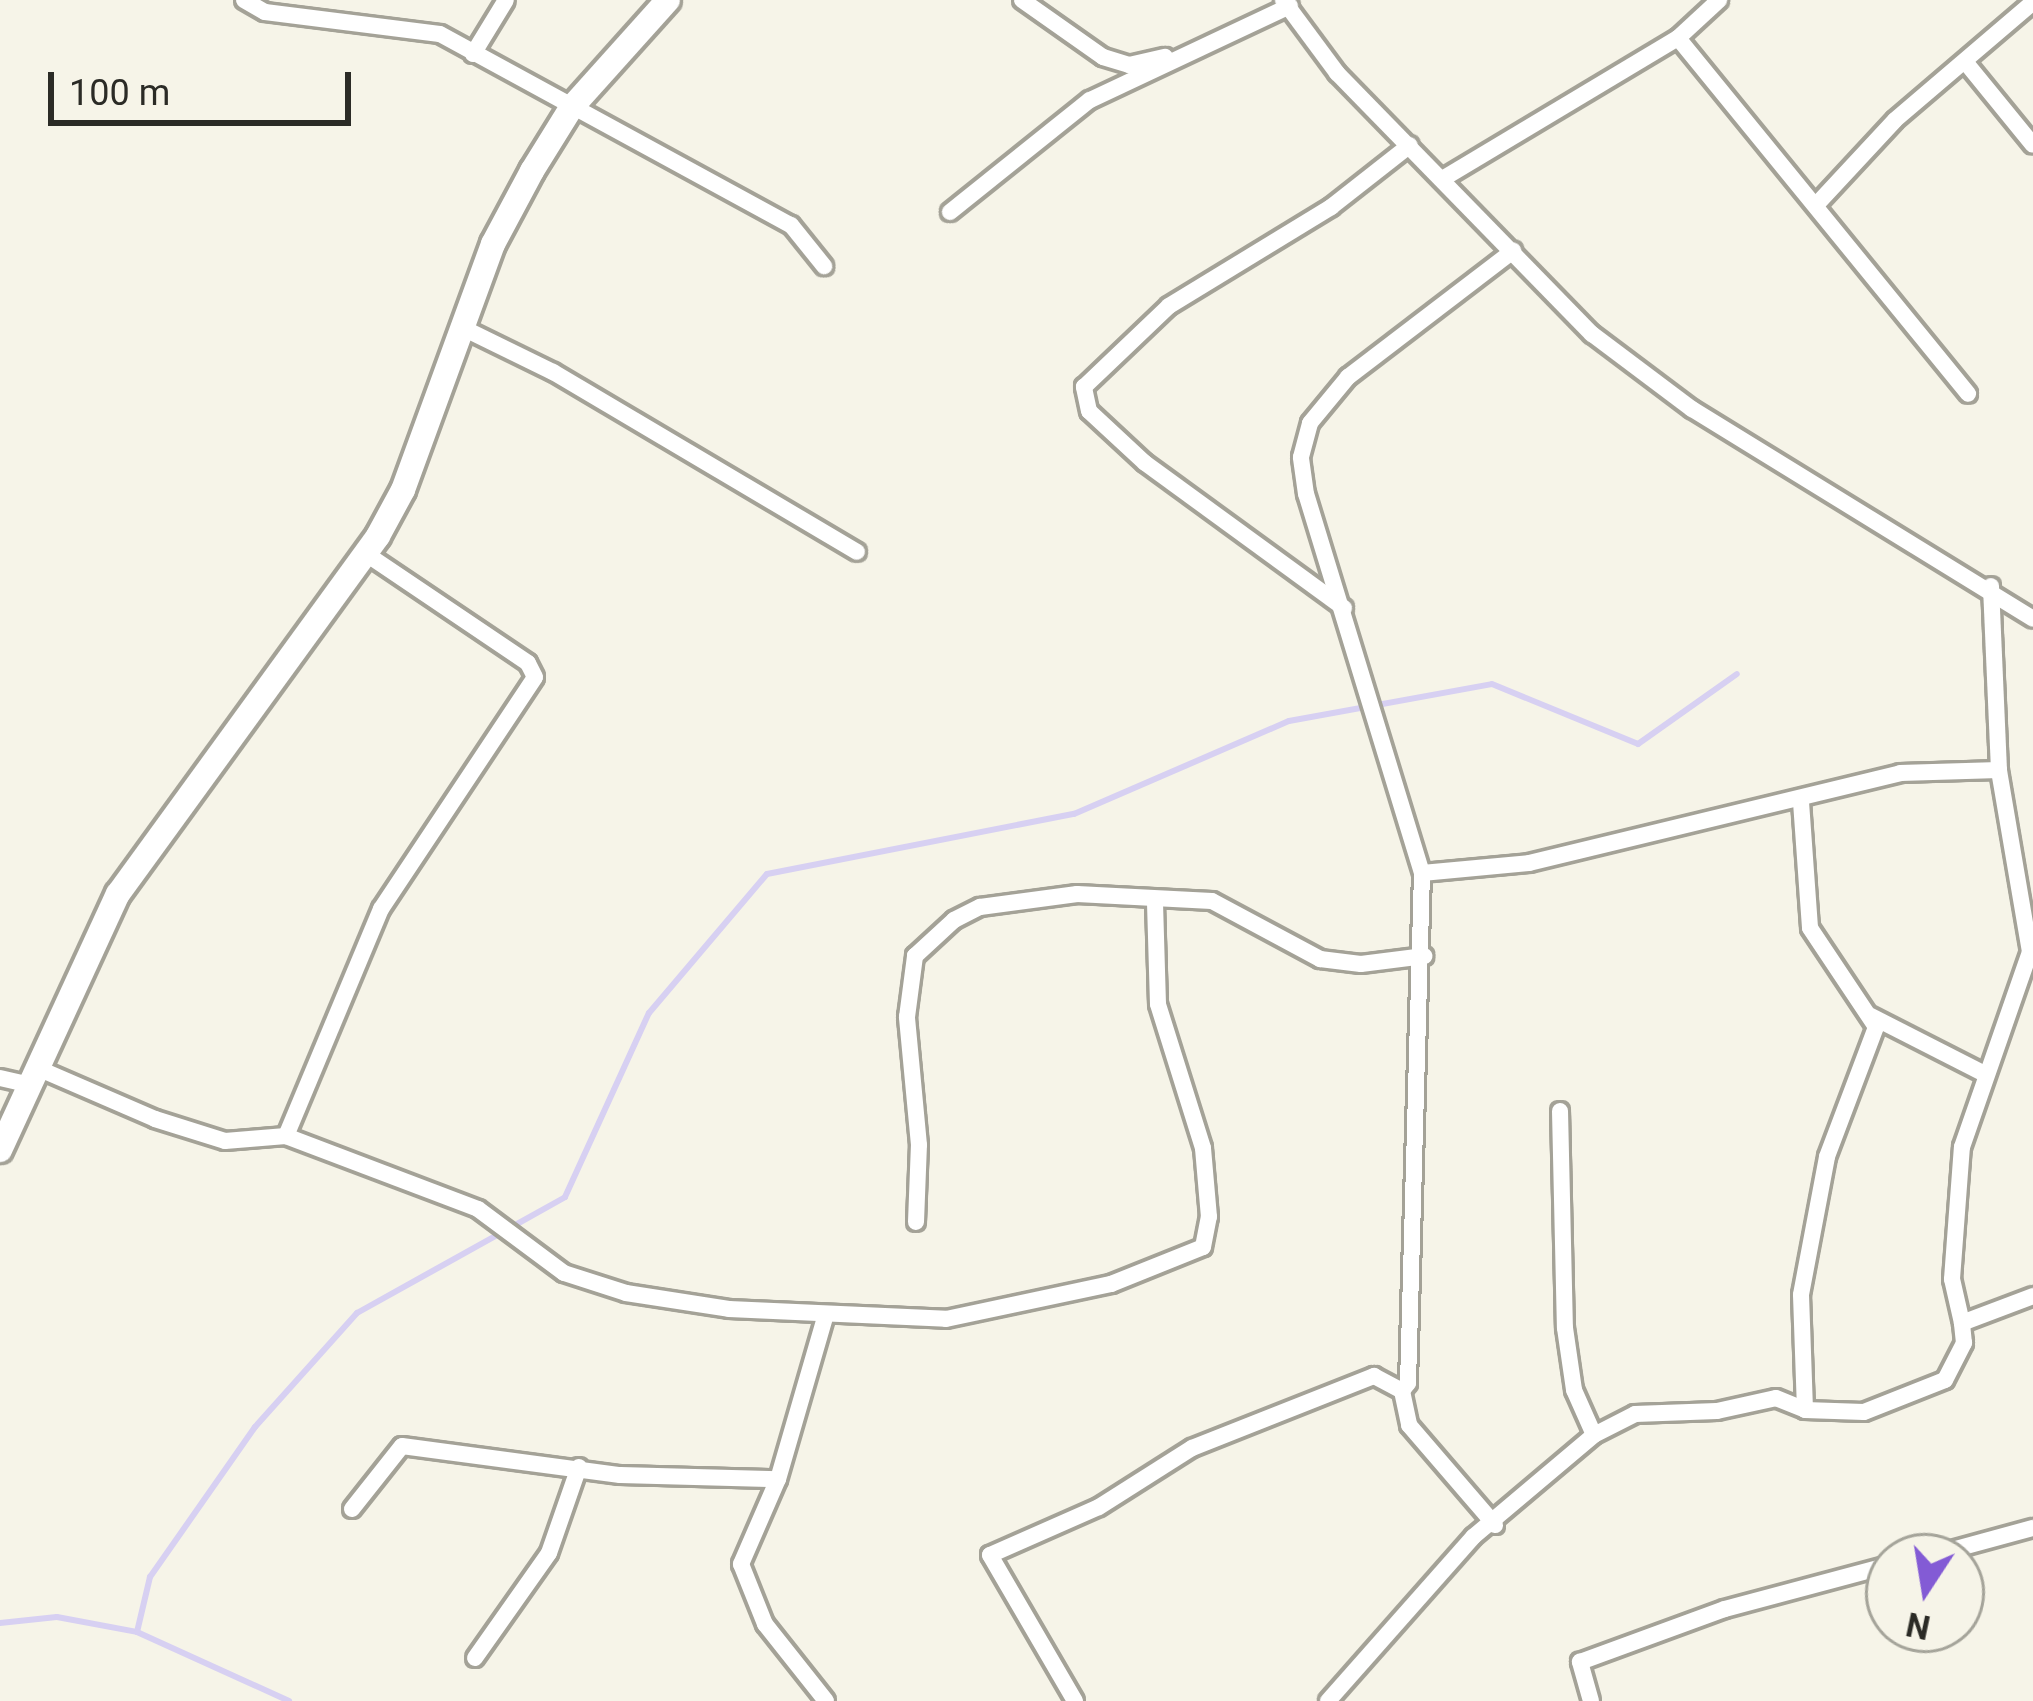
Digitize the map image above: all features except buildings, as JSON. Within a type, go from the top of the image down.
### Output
[{"type":"street","points":[[244,0],[265,12],[440,34],[571,108],[653,143],[696,180],[790,225],[824,266]]},
{"type":"street","points":[[472,55],[506,0]]},
{"type":"street","points":[[0,1150],[30,1076],[118,894],[164,821],[365,554],[404,490],[494,244],[571,108],[668,0]]},
{"type":"street","points":[[1022,0],[1103,57],[1129,65],[1195,50]]},
{"type":"street","points":[[1444,178],[1678,38],[1714,2]]},
{"type":"street","points":[[1818,203],[1895,120],[1967,64],[2033,2]]},
{"type":"street","points":[[950,212],[1090,100],[1286,3],[1336,74],[1444,178],[1592,334],[1692,409],[1991,586],[2033,619]]},
{"type":"street","points":[[1678,38],[1818,203],[1871,284],[1968,394]]},
{"type":"street","points":[[1967,64],[2033,145]]},
{"type":"street","points":[[1344,608],[1145,463],[1089,411],[1084,387],[1169,306],[1331,207],[1410,145]]},
{"type":"street","points":[[1495,1526],[1409,1425],[1402,1391],[1411,1371],[1408,1203],[1421,1089],[1422,873],[1306,494],[1301,457],[1310,423],[1348,377],[1513,251]]},
{"type":"street","points":[[463,328],[553,372],[857,552]]},
{"type":"street","points":[[286,1136],[381,909],[535,677],[535,667],[365,554]]},
{"type":"street","points":[[1328,1701],[1473,1537],[1495,1526],[1594,1435],[1661,1410],[1717,1411],[1777,1398],[1805,1410],[1864,1412],[1945,1380],[1964,1342],[1952,1279],[1962,1148],[1983,1072],[2030,952],[1999,770],[1991,586]]},
{"type":"street","points":[[1422,873],[1529,863],[1801,802],[1900,773],[1999,770]]},
{"type":"street","points":[[1801,802],[1810,928],[1876,1028],[1827,1157],[1802,1295],[1805,1410]]},
{"type":"street","points":[[916,1222],[920,1144],[908,1017],[915,956],[980,907],[1077,894],[1231,906],[1341,963],[1424,956]]},
{"type":"street","points":[[0,1078],[30,1076],[225,1141],[286,1136],[478,1209],[564,1273],[668,1303],[946,1319],[1111,1284],[1203,1247],[1203,1148],[1158,1004],[1155,902]]},
{"type":"street","points":[[1871,1016],[1983,1072]]},
{"type":"street","points":[[1560,1111],[1565,1328],[1574,1390],[1594,1435]]},
{"type":"street","points":[[1962,1323],[2033,1296]]},
{"type":"street","points":[[826,1314],[778,1479],[741,1564],[746,1591],[826,1701]]},
{"type":"street","points":[[1075,1701],[990,1555],[1099,1507],[1232,1432],[1374,1376],[1402,1391]]},
{"type":"street","points":[[352,1509],[402,1446],[579,1467],[778,1479]]},
{"type":"street","points":[[476,1658],[549,1553],[579,1467]]},
{"type":"street","points":[[1985,1541],[2033,1528]]},
{"type":"street","points":[[1591,1701],[1580,1663],[1725,1610],[1865,1572]]},
{"type":"waterway","points":[[137,1632],[150,1577],[255,1427],[357,1313],[565,1197],[649,1013],[767,874],[1074,814],[1289,721],[1492,684],[1638,744],[1737,674]]},
{"type":"waterway","points":[[0,1623],[57,1617],[137,1632],[289,1701]]}]
